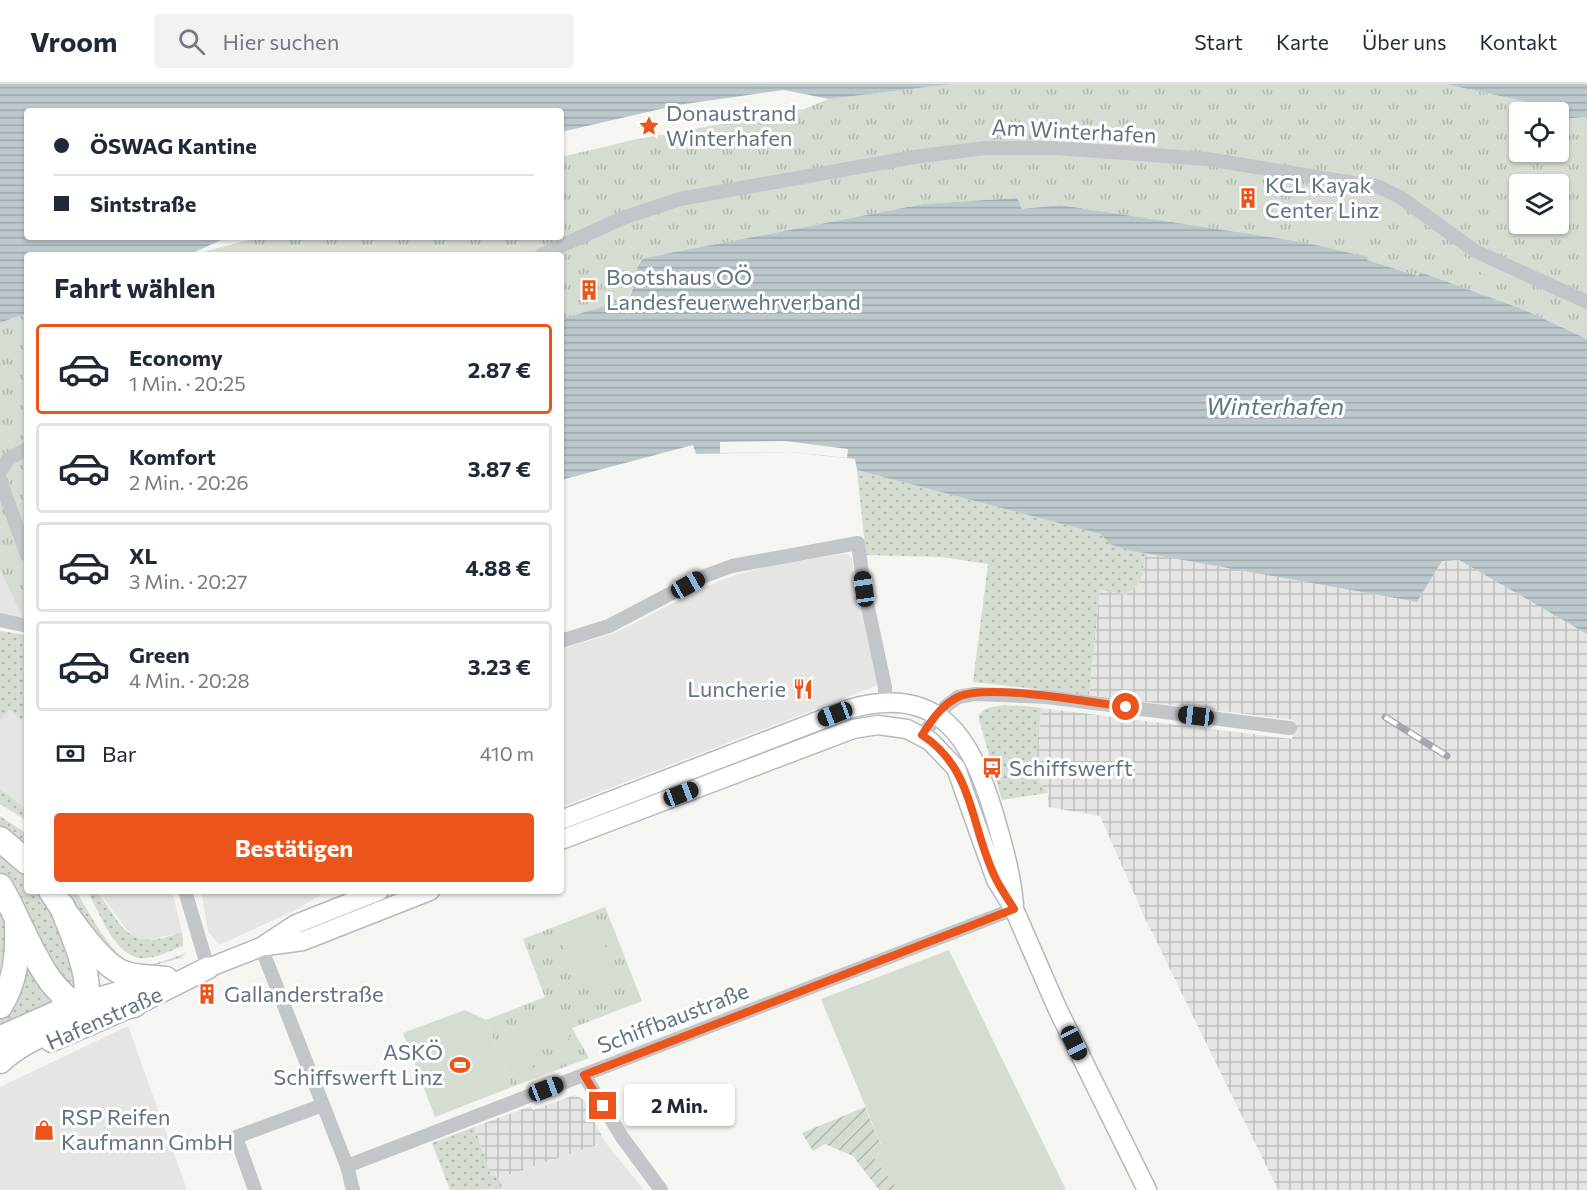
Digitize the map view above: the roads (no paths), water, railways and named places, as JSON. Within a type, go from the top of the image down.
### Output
[{"type":"highway","points":[[0,839],[24,859]]},
{"type":"highway","points":[[0,886],[17,922],[54,983],[82,1004],[134,1005]]},
{"type":"highway","points":[[56,899],[104,959],[118,970],[133,975],[166,979]]},
{"type":"highway","points":[[0,1061],[15,1047],[71,1020],[82,1004],[86,975],[56,899]]},
{"type":"highway","points":[[0,1006],[8,993],[16,966],[17,922]]},
{"type":"main road","points":[[564,819],[862,705],[885,702],[917,707],[936,715],[954,728],[977,765],[1012,875],[1014,909]]},
{"type":"main road","points":[[564,839],[853,729],[888,725],[922,735],[939,748],[956,768],[996,880],[1014,909],[1058,1010],[1147,1190]]},
{"type":"main road","name":"Hafenstraße","points":[[0,1066],[134,1005],[208,968],[261,947],[296,924],[371,894]]},
{"type":"main road","name":"Hafenstraße","points":[[261,947],[303,941],[422,894]]},
{"type":"main road","name":"Hafenstraße","points":[[0,1037],[82,1004],[208,968]]},
{"type":"street","name":"Am Winterhafen","points":[[548,252],[633,215],[697,195],[940,152],[994,147],[1048,147],[1207,159],[1371,185],[1400,197],[1475,251],[1587,302]]},
{"type":"street","points":[[0,472],[8,459],[24,451]]},
{"type":"street","points":[[0,480],[24,547]]},
{"type":"street","points":[[564,640],[609,626],[702,577],[732,566],[858,543],[864,589],[885,687],[885,702]]},
{"type":"street","points":[[0,620],[24,625]]},
{"type":"street","points":[[922,735],[936,715],[963,695],[1014,694],[1290,728]]},
{"type":"street","points":[[186,894],[208,968]]},
{"type":"street","name":"Schiffbaustraße","points":[[347,1166],[1014,909]]},
{"type":"street","points":[[261,947],[347,1166],[353,1190]]},
{"type":"street","points":[[584,1075],[622,1137],[661,1190]]},
{"type":"street","points":[[255,1190],[236,1137],[323,1106]]},
{"type":"water","points":[[0,84],[952,84],[829,99],[784,90],[678,105],[564,131],[564,108],[24,108],[24,240],[221,240],[195,252],[24,252],[24,314],[0,323]]},
{"type":"water","points":[[1445,84],[1587,84],[1587,118],[1569,118],[1569,102],[1527,102]]},
{"type":"water","name":"Winterhafen","points":[[1017,198],[1022,209],[1060,205],[1303,242],[1368,257],[1367,260],[1418,276],[1420,272],[1525,310],[1587,339],[1587,634],[1459,560],[1442,561],[1417,602],[1128,550],[1110,544],[1101,534],[857,470],[855,459],[791,452],[696,454],[693,445],[564,479],[564,318],[627,300],[633,290],[640,262],[644,258],[923,204]]},
{"type":"railway","points":[[1385,717],[1447,756]]},
{"type":"place","name":"Donaustrand Winterhafen","points":[[649,126]]},
{"type":"place","name":"KCL Kayak Center Linz","points":[[1248,198]]},
{"type":"place","name":"Bootshaus OÖ Landesfeuerwehrverband","points":[[589,290]]},
{"type":"place","name":"Luncherie","points":[[803,689]]},
{"type":"place","name":"Schiffswerft","points":[[992,768]]},
{"type":"place","name":"Gallanderstraße","points":[[207,994]]},
{"type":"place","name":"ASKÖ Schiffswerft Linz","points":[[460,1065]]},
{"type":"place","name":"RSP Reifen Kaufmann GmbH","points":[[44,1130]]}]
